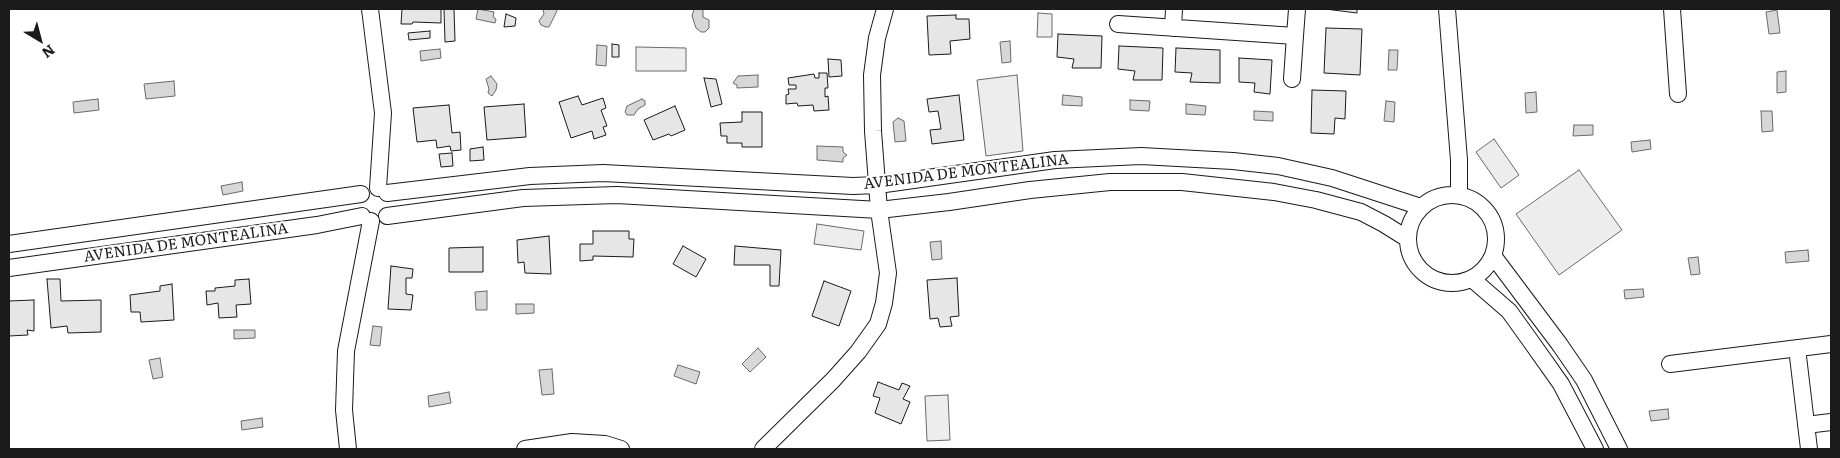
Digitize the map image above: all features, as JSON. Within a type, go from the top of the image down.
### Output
[{"type":"street","points":[[370,9],[383,113],[382,191]]},
{"type":"street","points":[[763,449],[833,380],[858,352],[878,324],[884,303],[888,273],[879,210],[873,131],[872,75],[877,38],[885,9]]},
{"type":"street","points":[[1173,28],[1174,9]]},
{"type":"street","points":[[1292,79],[1297,9]]},
{"type":"street","points":[[1447,9],[1459,160],[1459,194]]},
{"type":"street","points":[[1672,9],[1678,94]]},
{"type":"street","points":[[1118,24],[1295,36]]},
{"type":"street","name":"AVENIDA DE MONTEALINA","points":[[382,191],[530,176],[603,173],[853,186],[1055,160],[1141,156],[1188,157],[1278,166],[1332,178],[1421,207]]},
{"type":"street","name":"AVENIDA DE MONTEALINA","points":[[387,216],[523,198],[617,195],[879,210],[1030,190],[1110,182],[1182,182],[1274,192],[1316,200],[1361,212],[1408,239]]},
{"type":"street","points":[[366,190],[382,191],[390,199],[391,205],[387,216],[376,222],[367,219],[358,206],[361,194],[366,190]]},
{"type":"street","name":"AVENIDA DE MONTEALINA","points":[[9,244],[361,194]]},
{"type":"street","points":[[1445,194],[1459,194],[1478,202],[1492,217],[1498,236],[1494,257],[1485,270],[1472,279],[1454,284],[1436,281],[1421,271],[1411,256],[1408,239],[1409,227],[1421,207],[1432,199],[1445,194]]},
{"type":"street","points":[[348,449],[344,410],[346,350],[367,219]]},
{"type":"street","name":"AVENIDA DE MONTEALINA","points":[[9,268],[367,219]]},
{"type":"street","points":[[1494,257],[1584,380],[1619,449]]},
{"type":"street","points":[[1472,279],[1509,311],[1532,343],[1561,384],[1594,449]]},
{"type":"street","points":[[1670,364],[1831,344]]},
{"type":"street","points":[[1797,348],[1809,449]]},
{"type":"street","points":[[1806,425],[1831,422]]},
{"type":"street","points":[[525,449],[572,442],[605,444],[621,449]]},
{"type":"shaded area","points":[[478,9],[494,12],[495,23],[476,19]]},
{"type":"shaded area","points":[[543,9],[556,9],[557,11],[549,27],[541,25],[539,21],[544,14]]},
{"type":"shaded area","points":[[694,9],[703,9],[703,17],[709,20],[709,28],[705,32],[701,32],[696,28],[692,16]]},
{"type":"shaded area","points":[[1777,10],[1780,33],[1769,34],[1766,12]]},
{"type":"shaded area","points":[[1038,13],[1052,14],[1052,37],[1037,37]]},
{"type":"shaded area","points":[[1010,41],[1011,62],[1002,63],[1000,42]]},
{"type":"shaded area","points":[[597,45],[607,46],[606,66],[596,65]]},
{"type":"shaded area","points":[[636,47],[686,48],[686,71],[636,71]]},
{"type":"shaded area","points":[[440,49],[441,58],[421,61],[420,51]]},
{"type":"shaded area","points":[[1389,50],[1398,50],[1397,70],[1388,70]]},
{"type":"shaded area","points":[[1786,71],[1786,92],[1777,93],[1777,72]]},
{"type":"shaded area","points":[[758,75],[758,87],[737,88],[737,85],[733,83],[738,76]]},
{"type":"shaded area","points":[[1017,75],[1023,151],[986,156],[977,80]]},
{"type":"shaded area","points":[[491,76],[497,84],[492,96],[488,93],[489,89],[486,79]]},
{"type":"shaded area","points":[[174,81],[175,96],[146,99],[144,84]]},
{"type":"shaded area","points":[[1536,92],[1537,112],[1526,113],[1525,93]]},
{"type":"shaded area","points":[[1063,95],[1082,97],[1082,106],[1062,105]]},
{"type":"shaded area","points":[[98,99],[99,110],[74,113],[73,102]]},
{"type":"shaded area","points":[[642,99],[645,101],[645,105],[638,109],[634,115],[627,115],[625,112],[627,106]]},
{"type":"shaded area","points":[[1130,100],[1150,101],[1149,111],[1130,110]]},
{"type":"shaded area","points":[[1386,101],[1395,102],[1394,122],[1384,121]]},
{"type":"shaded area","points":[[1186,104],[1206,106],[1205,115],[1186,114]]},
{"type":"shaded area","points":[[1254,111],[1273,112],[1273,121],[1254,120]]},
{"type":"shaded area","points":[[1761,111],[1772,111],[1773,131],[1762,132]]},
{"type":"shaded area","points":[[898,118],[904,121],[906,141],[895,142],[893,122]]},
{"type":"shaded area","points":[[1574,125],[1593,125],[1593,135],[1573,136]]},
{"type":"shaded area","points":[[1494,139],[1519,175],[1501,188],[1476,152]]},
{"type":"shaded area","points":[[1650,140],[1651,149],[1632,152],[1631,142]]},
{"type":"shaded area","points":[[817,146],[843,147],[843,152],[847,155],[843,158],[843,162],[817,160]]},
{"type":"shaded area","points":[[1579,170],[1622,230],[1559,275],[1516,214]]},
{"type":"shaded area","points":[[242,182],[243,191],[223,195],[221,186]]},
{"type":"shaded area","points":[[817,224],[864,231],[861,250],[814,244]]},
{"type":"shaded area","points":[[941,241],[942,259],[932,260],[930,242]]},
{"type":"shaded area","points":[[1808,250],[1809,261],[1786,263],[1785,252]]},
{"type":"shaded area","points":[[1698,257],[1700,274],[1691,275],[1688,258]]},
{"type":"shaded area","points":[[1643,289],[1644,297],[1625,299],[1624,290]]},
{"type":"shaded area","points":[[487,291],[487,310],[476,310],[475,292]]},
{"type":"shaded area","points":[[516,304],[534,304],[534,313],[516,314]]},
{"type":"shaded area","points":[[373,326],[382,327],[380,346],[370,345]]},
{"type":"shaded area","points":[[234,330],[255,330],[255,338],[234,339]]},
{"type":"shaded area","points":[[758,348],[766,357],[750,372],[742,364]]},
{"type":"shaded area","points":[[160,358],[163,377],[153,379],[149,360]]},
{"type":"shaded area","points":[[678,365],[700,372],[696,384],[674,376]]},
{"type":"shaded area","points":[[552,369],[554,394],[542,395],[539,370]]},
{"type":"shaded area","points":[[449,392],[451,403],[429,407],[428,396]]},
{"type":"shaded area","points":[[948,395],[950,440],[927,441],[925,396]]},
{"type":"shaded area","points":[[1668,409],[1669,419],[1651,421],[1649,411]]},
{"type":"shaded area","points":[[262,418],[263,427],[242,430],[241,421]]},
{"type":"building","points":[[402,9],[441,9],[441,23],[413,22],[412,24],[401,24]]},
{"type":"building","points":[[444,9],[454,9],[455,41],[445,42]]},
{"type":"building","points":[[1325,9],[1357,9],[1357,13]]},
{"type":"building","points":[[506,14],[516,18],[515,26],[504,27]]},
{"type":"building","points":[[956,15],[956,19],[969,19],[970,39],[950,41],[951,54],[929,55],[927,16]]},
{"type":"building","points":[[1326,28],[1362,29],[1360,75],[1324,73]]},
{"type":"building","points":[[430,31],[430,38],[409,40],[408,33]]},
{"type":"building","points":[[1058,34],[1102,36],[1101,68],[1072,68],[1074,59],[1057,57]]},
{"type":"building","points":[[612,44],[619,45],[619,57],[612,57]]},
{"type":"building","points":[[1119,46],[1163,48],[1162,80],[1133,80],[1135,71],[1118,69]]},
{"type":"building","points":[[1176,48],[1220,50],[1220,83],[1190,82],[1192,73],[1175,72]]},
{"type":"building","points":[[1239,58],[1272,60],[1270,94],[1254,92],[1255,83],[1239,82]]},
{"type":"building","points":[[828,59],[841,60],[842,76],[829,77]]},
{"type":"building","points":[[819,73],[827,73],[828,88],[825,88],[825,97],[828,96],[829,110],[814,111],[813,105],[798,106],[797,103],[786,104],[786,95],[789,94],[788,89],[796,89],[796,85],[789,85],[788,78],[814,74],[815,78],[819,78]]},
{"type":"building","points":[[704,78],[716,79],[722,104],[711,107]]},
{"type":"building","points":[[1312,90],[1346,91],[1345,119],[1335,118],[1334,134],[1311,133]]},
{"type":"building","points":[[959,95],[964,140],[932,144],[930,130],[941,129],[938,111],[929,112],[927,99]]},
{"type":"building","points":[[578,96],[582,105],[603,98],[606,108],[601,110],[607,126],[603,127],[606,135],[594,139],[592,131],[571,138],[559,102]]},
{"type":"building","points":[[524,104],[526,137],[487,140],[484,107]]},
{"type":"building","points":[[449,105],[452,133],[460,132],[461,150],[451,151],[450,146],[437,148],[436,140],[417,142],[413,108]]},
{"type":"building","points":[[675,106],[685,130],[671,136],[669,134],[653,140],[644,120]]},
{"type":"building","points":[[742,112],[762,112],[762,147],[742,147],[742,143],[727,143],[727,136],[721,136],[720,123],[742,122]]},
{"type":"building","points":[[483,147],[484,160],[470,161],[470,149]]},
{"type":"building","points":[[452,153],[453,166],[441,167],[439,154]]},
{"type":"building","points":[[593,231],[629,231],[629,239],[634,239],[633,257],[593,256],[593,260],[580,261],[580,244],[593,244]]},
{"type":"building","points":[[549,236],[551,274],[525,273],[524,262],[518,263],[517,240]]},
{"type":"building","points":[[683,246],[706,259],[696,277],[673,264]]},
{"type":"building","points":[[735,246],[781,250],[779,286],[770,286],[770,265],[734,265]]},
{"type":"building","points":[[483,247],[483,272],[449,272],[449,248]]},
{"type":"building","points":[[391,266],[413,269],[412,278],[406,278],[406,294],[413,295],[411,310],[388,309]]},
{"type":"building","points":[[957,278],[959,316],[950,317],[952,326],[940,327],[938,318],[930,319],[927,280]]},
{"type":"building","points":[[47,279],[60,279],[61,301],[101,300],[101,332],[68,333],[67,326],[51,328]]},
{"type":"building","points":[[249,279],[251,304],[236,305],[237,317],[219,318],[218,303],[207,305],[206,291],[215,291],[215,288],[235,286],[235,280]]},
{"type":"building","points":[[824,281],[851,291],[839,326],[812,316]]},
{"type":"building","points":[[172,284],[174,320],[141,322],[140,312],[131,312],[130,295],[160,291],[160,286]]},
{"type":"building","points":[[34,300],[34,331],[27,330],[28,335],[9,336],[9,301]]},
{"type":"building","points":[[878,382],[899,390],[902,383],[910,386],[903,399],[910,402],[901,424],[875,413],[880,398],[873,396]]}]
